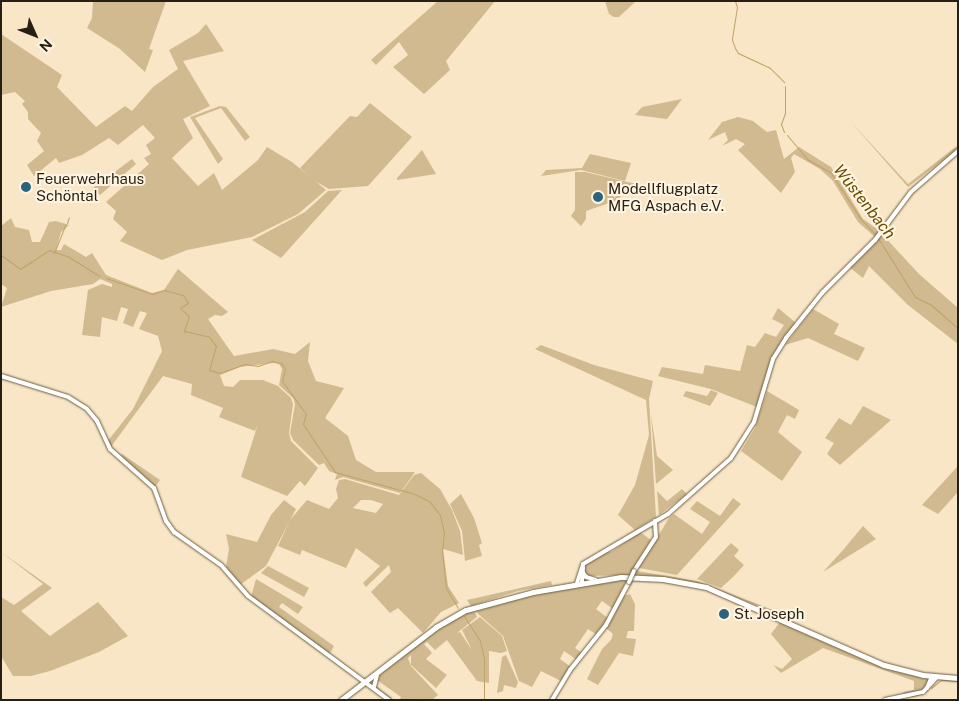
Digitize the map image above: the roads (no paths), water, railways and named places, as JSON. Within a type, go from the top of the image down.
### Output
[{"type":"main road","points":[[341,700],[377,676],[458,613],[490,601],[596,580],[663,578],[706,587],[876,662],[934,676],[958,678]]},
{"type":"street","points":[[580,582],[580,568],[587,562],[656,521],[683,502],[740,446],[757,415],[777,352],[822,293],[877,237],[910,192],[958,151]]},
{"type":"street","points":[[1,376],[68,397],[87,409],[97,421],[110,449],[154,488],[168,524],[174,532],[214,559],[248,596],[368,682],[388,700]]},
{"type":"street","points":[[552,700],[570,670],[606,625],[634,571],[656,537],[656,521]]},
{"type":"street","points":[[580,582],[582,570],[587,562]]},
{"type":"street","points":[[582,570],[586,577],[596,580]]},
{"type":"street","points":[[375,688],[373,682],[377,676]]},
{"type":"street","points":[[885,700],[924,692],[934,676]]},
{"type":"waterway","name":"Wüstenbach","points":[[735,1],[737,7],[732,40],[738,53],[770,68],[784,82]]},
{"type":"waterway","name":"Wüstenbach","points":[[784,132],[781,124],[785,113],[785,86]]},
{"type":"waterway","name":"Wüstenbach","points":[[787,135],[807,159],[831,173],[860,218],[876,235]]},
{"type":"waterway","points":[[67,223],[69,217]]},
{"type":"waterway","points":[[54,253],[66,224]]},
{"type":"waterway","name":"Wüstenbach","points":[[878,238],[915,297],[930,304],[958,328]]},
{"type":"waterway","points":[[1,255],[20,269],[49,250],[69,257],[100,276]]},
{"type":"waterway","points":[[106,278],[152,294],[164,290],[183,295],[188,303],[180,308],[189,316],[184,331],[209,337],[216,346],[209,370],[220,373],[245,364],[258,366],[272,361],[281,363],[285,369],[282,381],[306,414],[303,424],[335,472],[415,494],[429,501],[440,515],[444,532],[442,550],[446,588],[458,608]]},
{"type":"waterway","points":[[464,616],[480,641],[484,658],[484,700]]},
{"type":"waterway","points":[[931,688],[941,680],[958,681]]},
{"type":"waterway","points":[[912,696],[921,694]]},
{"type":"place","name":"Feuerwehrhaus Schöntal","points":[[26,187]]},
{"type":"place","name":"Modellflugplatz MFG Aspach e.V.","points":[[598,197]]},
{"type":"place","name":"St. Joseph","points":[[724,614]]}]
